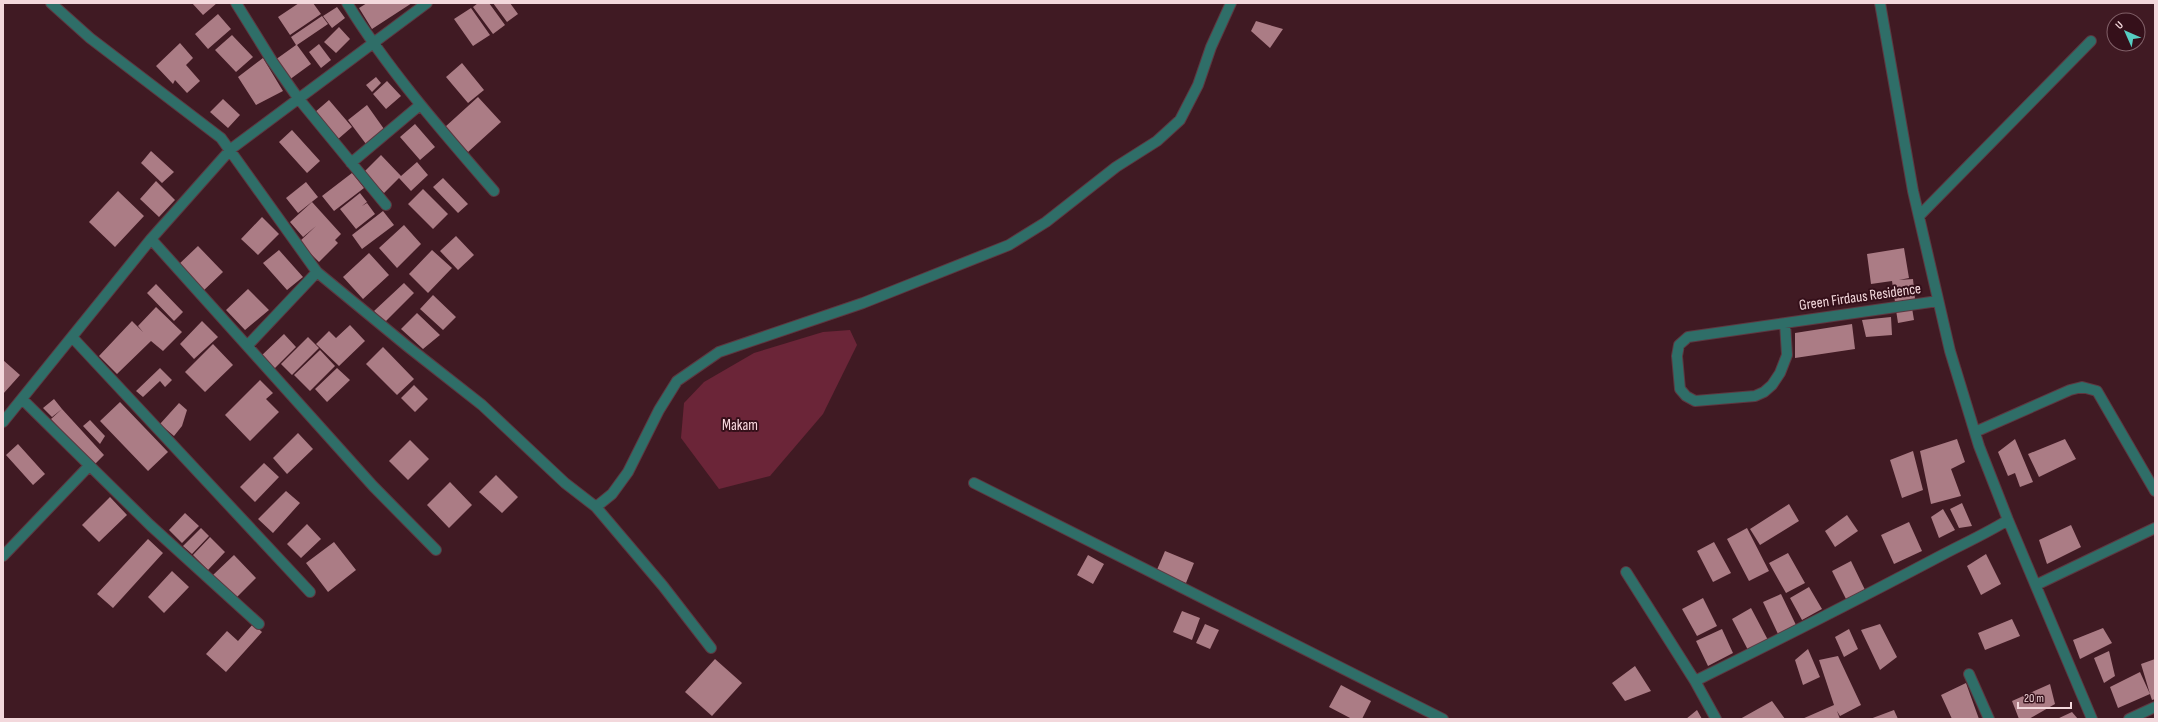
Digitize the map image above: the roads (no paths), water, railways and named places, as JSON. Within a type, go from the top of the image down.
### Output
[{"type":"street","points":[[51,3],[90,38],[222,138],[317,272],[482,405],[565,482],[596,507],[663,586],[711,648]]},
{"type":"street","points":[[236,3],[272,61],[298,98],[386,205]]},
{"type":"street","points":[[347,3],[372,43],[420,105],[494,191]]},
{"type":"street","points":[[3,422],[151,239],[231,149],[427,3]]},
{"type":"street","points":[[596,507],[612,494],[628,472],[659,410],[677,380],[719,352],[863,303],[1009,245],[1046,222],[1116,167],[1157,141],[1180,120],[1198,85],[1211,47],[1231,3]]},
{"type":"street","points":[[1880,3],[1919,216],[1950,351],[1975,432],[2008,520],[2092,719]]},
{"type":"street","points":[[1919,216],[2091,41]]},
{"type":"street","points":[[351,163],[420,105]]},
{"type":"street","points":[[151,239],[248,345],[373,486],[436,550]]},
{"type":"street","points":[[248,345],[317,272]]},
{"type":"street","name":"Green Firdaus Residence","points":[[1785,323],[1787,355],[1780,373],[1764,392],[1754,396],[1695,401],[1686,396],[1680,389],[1677,356],[1679,345],[1688,337],[1785,323],[1938,301]]},
{"type":"street","points":[[72,337],[310,592]]},
{"type":"street","points":[[1975,432],[2070,390],[2082,387],[2090,388],[2097,391],[2108,407],[2155,491]]},
{"type":"street","points":[[22,399],[150,525],[259,624]]},
{"type":"street","points":[[3,556],[89,466]]},
{"type":"street","points":[[974,483],[1443,719]]},
{"type":"street","points":[[1695,681],[1894,582],[1945,554],[1977,539],[2008,520]]},
{"type":"street","points":[[2036,585],[2155,528]]},
{"type":"street","points":[[1626,572],[1695,681],[1716,719]]},
{"type":"street","points":[[1969,674],[1989,719]]},
{"type":"street","points":[[2129,719],[2155,707]]},
{"type":"park label","name":"Makam","points":[[740,425]]}]
